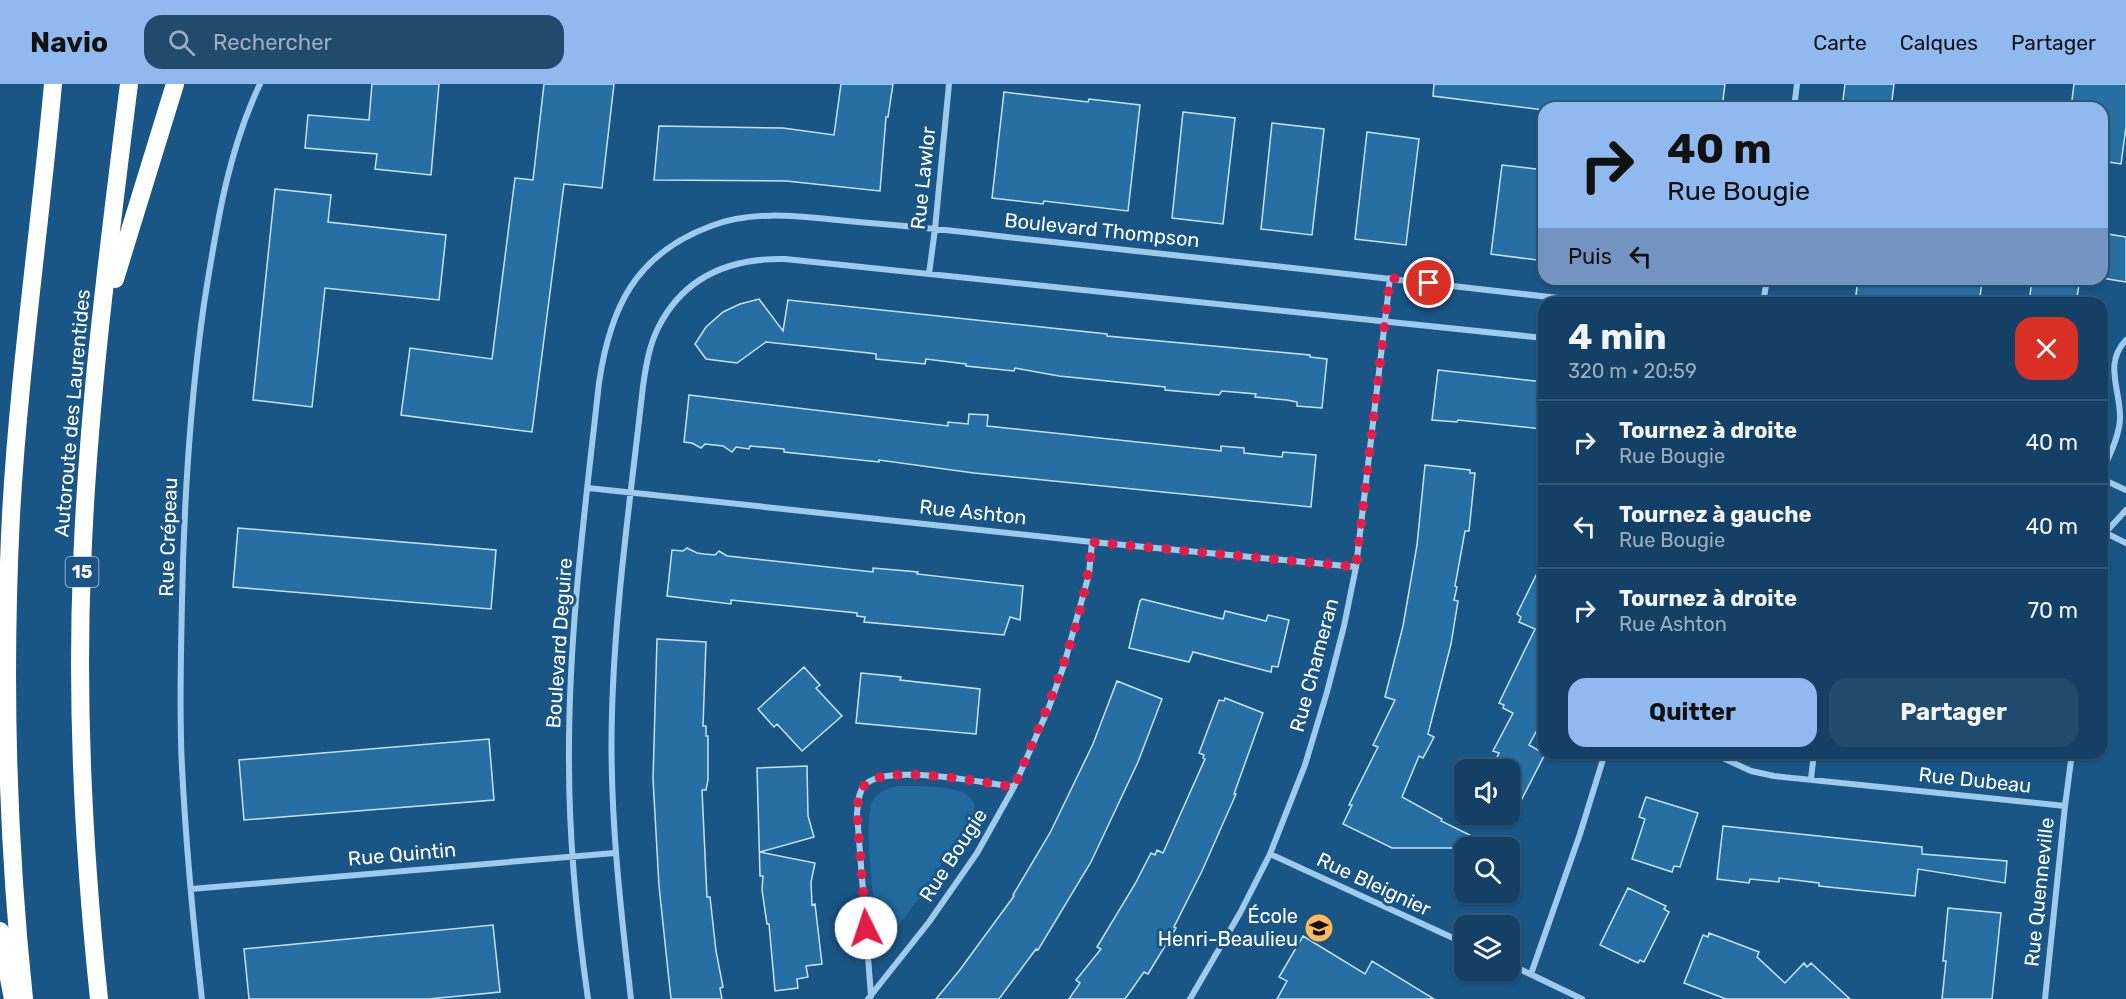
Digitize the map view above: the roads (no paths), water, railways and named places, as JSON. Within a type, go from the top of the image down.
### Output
[{"type":"highway","points":[[24,999],[14,891],[8,783],[8,582],[20,395],[53,84]]},
{"type":"highway","name":"Autoroute des Laurentides","points":[[99,999],[87,868],[80,670],[85,506],[101,324],[129,84]]},
{"type":"highway","points":[[101,324],[175,84]]},
{"type":"highway","points":[[0,931],[13,999]]},
{"type":"street","name":"Rue Crépeau","points":[[202,999],[190,889],[182,766],[183,555],[189,446],[198,347],[214,239],[235,148],[245,115],[260,84]]},
{"type":"street","name":"Rue Lawlor","points":[[929,274],[949,84]]},
{"type":"street","points":[[1795,102],[1797,84]]},
{"type":"street","name":"Boulevard Thompson","points":[[625,294],[640,274],[675,243],[714,224],[755,215],[782,215],[935,229],[1551,297]]},
{"type":"street","points":[[630,999],[615,853],[612,716],[615,650],[648,354],[658,327],[677,300],[696,281],[716,269],[764,258],[785,259],[1538,337]]},
{"type":"street","name":"Rue Chameran","points":[[1190,999],[1240,913],[1270,854],[1305,765],[1327,692],[1356,567],[1390,278]]},
{"type":"street","name":"Boulevard Deguire","points":[[588,999],[573,855],[569,765],[571,676],[575,615],[603,352],[612,321],[625,294]]},
{"type":"street","points":[[2108,458],[2120,420],[2113,367],[2117,349],[2126,340]]},
{"type":"street","points":[[2108,482],[2126,490]]},
{"type":"street","name":"Rue Ashton","points":[[588,488],[1092,542],[1356,567]]},
{"type":"street","points":[[2108,527],[2126,510]]},
{"type":"street","points":[[2108,534],[2126,543]]},
{"type":"street","name":"Rue Bougie","points":[[869,997],[929,922],[970,863],[1014,787],[1064,665],[1089,574],[1092,542]]},
{"type":"street","points":[[1531,974],[1587,815],[1603,759]]},
{"type":"street","name":"Rue Dubeau","points":[[1725,759],[1751,771],[1774,776],[2065,806]]},
{"type":"street","points":[[1811,779],[1813,759]]},
{"type":"street","name":"Rue Quenneville","points":[[2045,999],[2071,759]]},
{"type":"street","name":"Rue Bougie","points":[[869,997],[857,813],[859,796],[864,786],[873,778],[909,774],[1014,787]]},
{"type":"street","name":"Rue Quintin","points":[[190,889],[615,853]]},
{"type":"street","name":"Rue Bleignier","points":[[1270,854],[1454,939]]},
{"type":"street","points":[[1520,969],[1582,999]]},
{"type":"place","name":"École Henri-Beaulieu","points":[[1319,928]]}]
